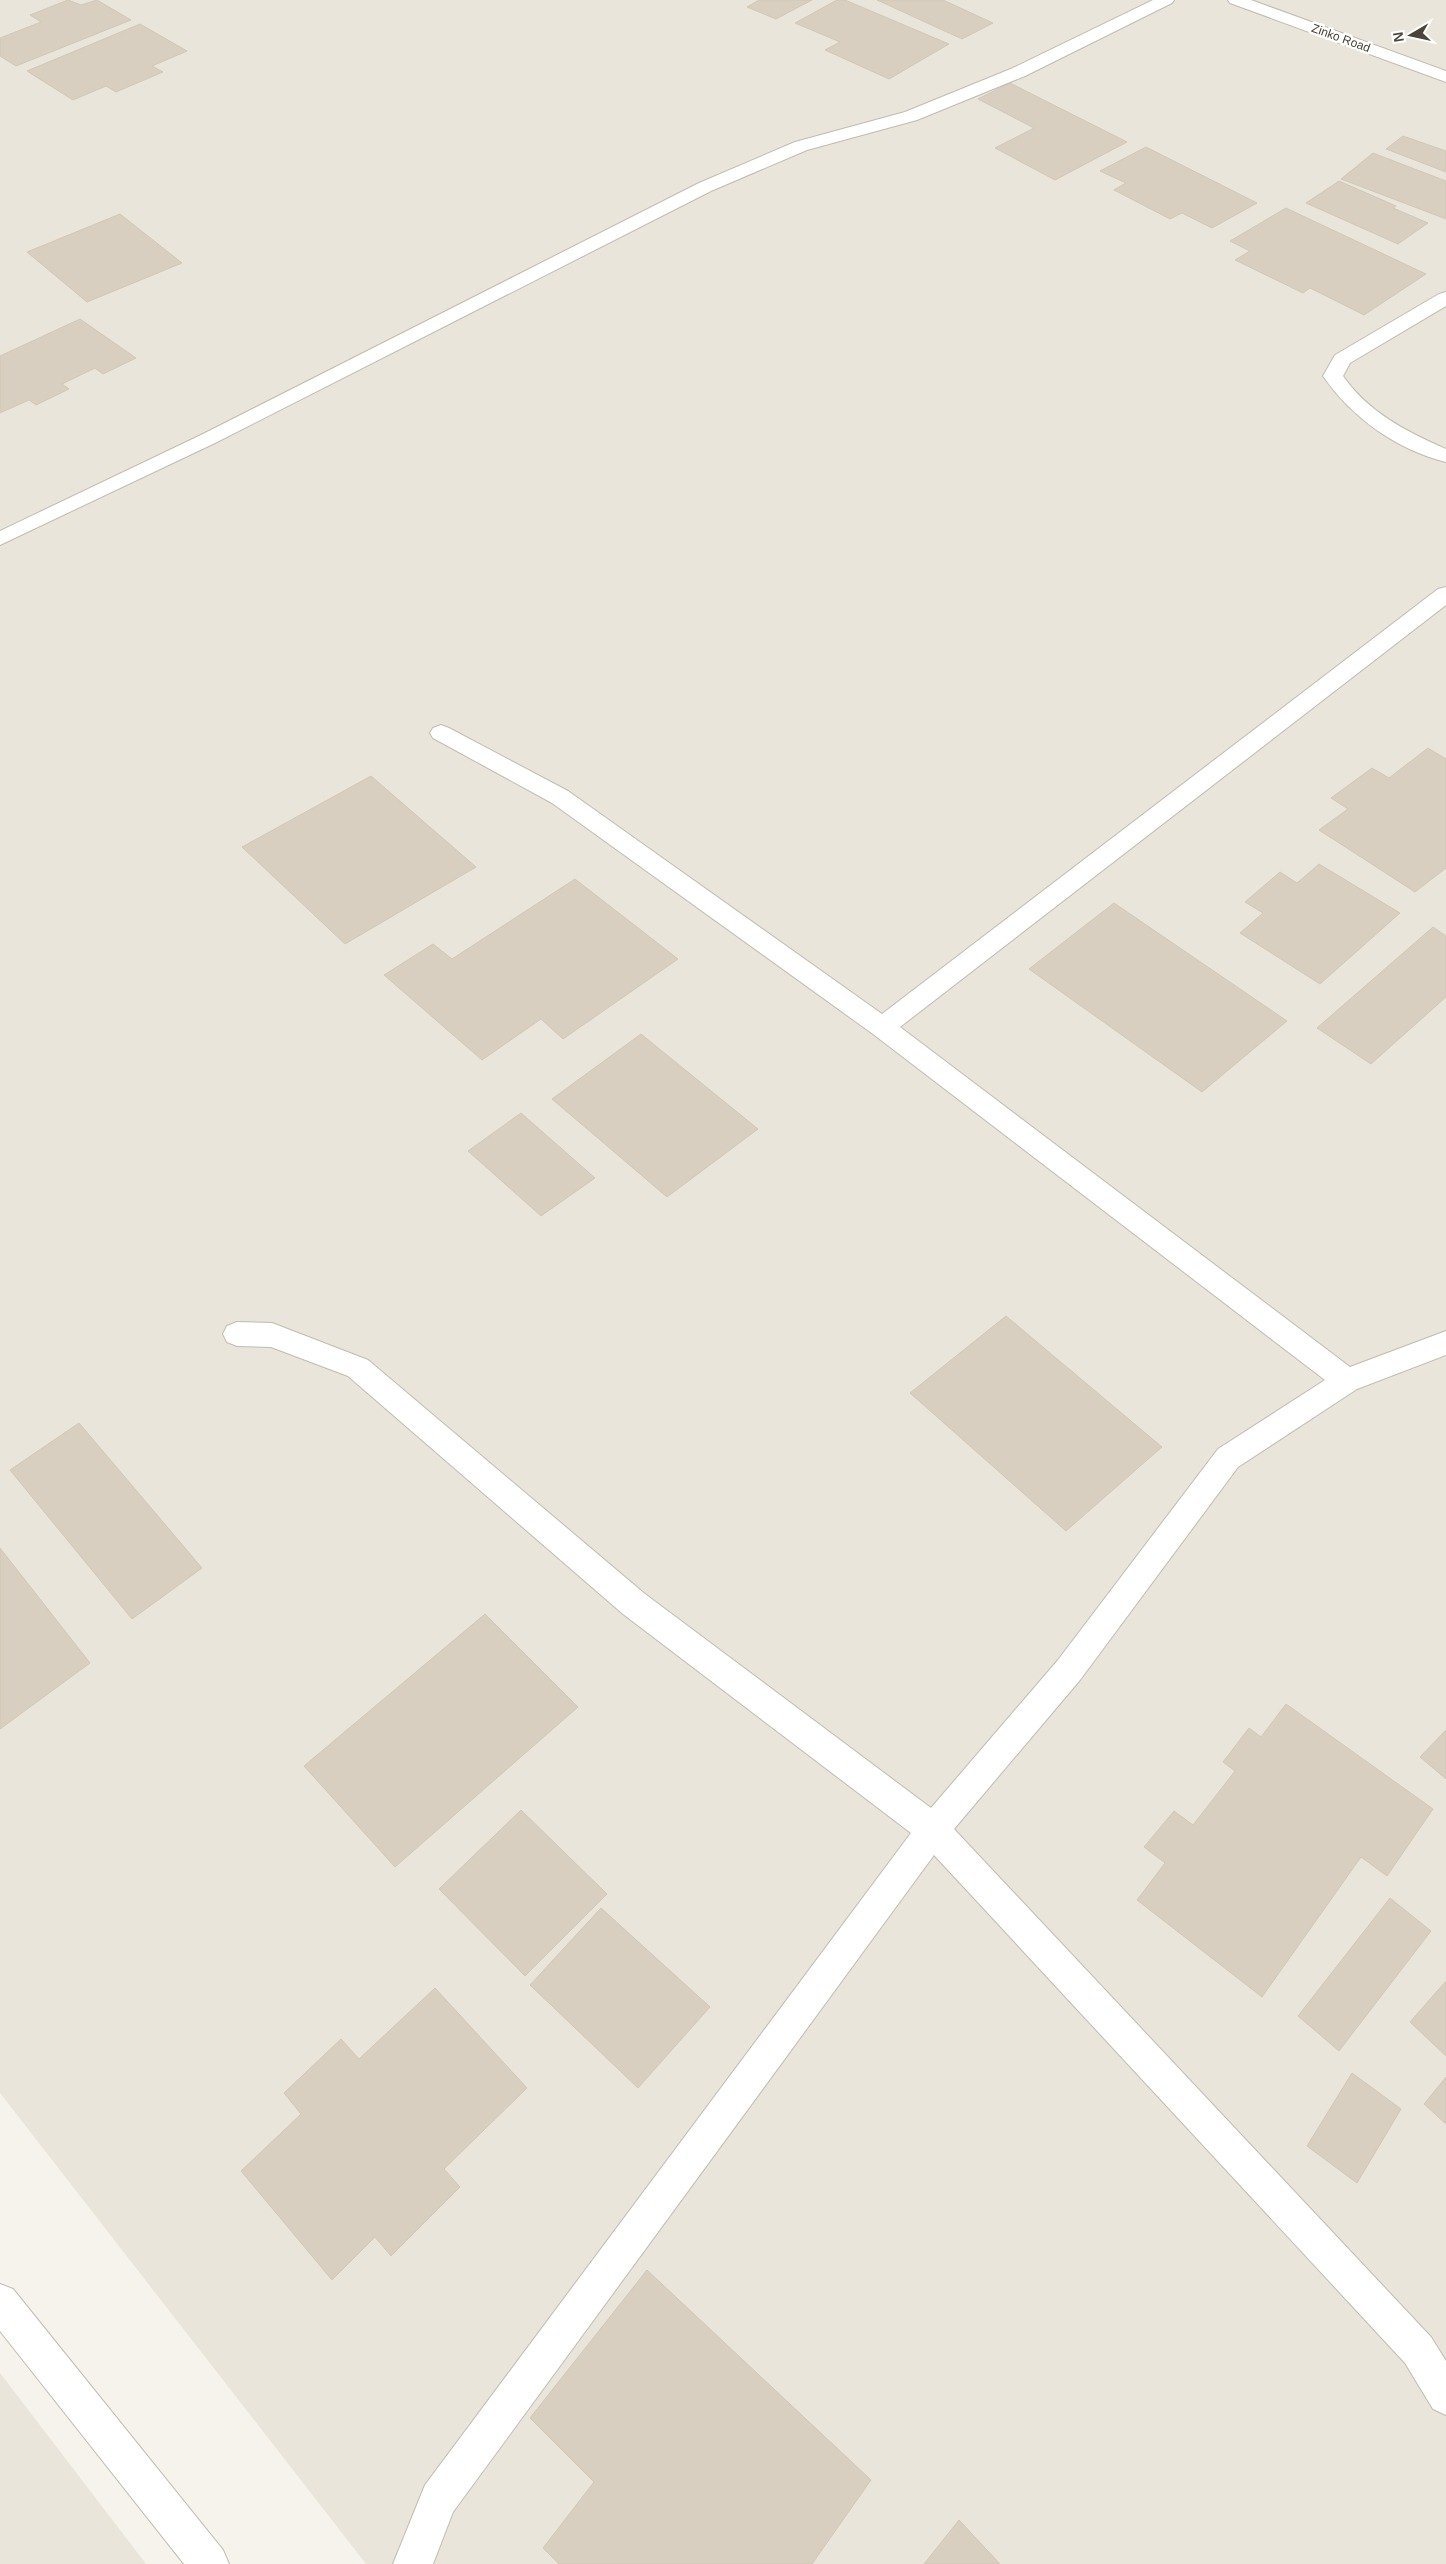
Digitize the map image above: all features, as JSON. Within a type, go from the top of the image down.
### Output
[{"type":"street","points":[[0,539],[208,439],[705,187],[801,146],[920,112],[1019,72],[1166,0]]},
{"type":"street","name":"Zinko Road","points":[[1236,0],[1446,77]]},
{"type":"street","points":[[1446,298],[1342,359],[1334,376],[1342,392],[1373,418],[1416,444],[1446,456]]},
{"type":"street","points":[[882,1028],[1446,594]]},
{"type":"street","points":[[441,733],[560,797],[882,1028],[1347,1381]]},
{"type":"street","points":[[237,1334],[272,1335],[358,1368],[634,1604],[933,1830],[1418,2350],[1446,2396]]},
{"type":"street","points":[[413,2564],[439,2499],[933,1830],[1069,1670],[1228,1458],[1347,1381],[1446,1343]]},
{"type":"street","points":[[0,2302],[208,2564]]},
{"type":"shaded area","points":[[0,0],[1446,0],[1446,2564],[366,2564],[0,2093]]},
{"type":"shaded area","points":[[0,2373],[146,2564],[0,2564]]},
{"type":"building","points":[[68,0],[81,5],[97,0],[131,20],[16,66],[0,56],[0,38],[41,22],[30,15]]},
{"type":"building","points":[[759,0],[812,0],[776,19],[747,7]]},
{"type":"building","points":[[837,0],[845,0],[949,44],[889,79],[825,50],[840,42],[795,23]]},
{"type":"building","points":[[877,0],[943,0],[993,23],[962,39]]},
{"type":"building","points":[[140,24],[187,51],[152,66],[163,72],[116,92],[106,86],[73,100],[27,71]]},
{"type":"building","points":[[1010,83],[1127,142],[1055,180],[995,148],[1034,128],[978,99]]},
{"type":"building","points":[[1403,136],[1446,151],[1446,172],[1386,149]]},
{"type":"building","points":[[1146,147],[1257,203],[1212,228],[1182,213],[1170,219],[1114,190],[1126,183],[1100,171]]},
{"type":"building","points":[[1373,153],[1446,181],[1446,219],[1341,179]]},
{"type":"building","points":[[1339,181],[1396,206],[1393,208],[1428,223],[1398,244],[1306,203]]},
{"type":"building","points":[[1286,208],[1426,274],[1364,315],[1310,288],[1303,293],[1235,260],[1250,251],[1230,241]]},
{"type":"building","points":[[120,214],[182,263],[87,302],[27,252]]},
{"type":"building","points":[[80,319],[136,358],[103,374],[95,368],[62,384],[69,389],[36,405],[29,400],[0,413],[0,356]]},
{"type":"building","points":[[1428,748],[1446,759],[1446,868],[1415,892],[1319,830],[1348,809],[1331,798],[1372,768],[1389,778]]},
{"type":"building","points":[[371,776],[476,867],[345,944],[242,847]]},
{"type":"building","points":[[1319,864],[1400,913],[1320,984],[1240,933],[1263,913],[1245,902],[1280,872],[1297,883]]},
{"type":"building","points":[[575,879],[678,959],[563,1039],[541,1019],[482,1060],[384,975],[433,944],[452,959]]},
{"type":"building","points":[[1114,903],[1287,1021],[1202,1092],[1029,969]]},
{"type":"building","points":[[1433,927],[1446,936],[1446,997],[1371,1064],[1317,1028]]},
{"type":"building","points":[[641,1034],[758,1129],[667,1197],[552,1099]]},
{"type":"building","points":[[521,1113],[595,1178],[541,1216],[468,1151]]},
{"type":"building","points":[[1006,1316],[1162,1447],[1066,1531],[910,1393]]},
{"type":"building","points":[[79,1423],[202,1568],[132,1619],[10,1470]]},
{"type":"building","points":[[0,1548],[90,1663],[0,1729]]},
{"type":"building","points":[[485,1614],[578,1707],[395,1867],[304,1766]]},
{"type":"building","points":[[1286,1704],[1433,1809],[1387,1876],[1361,1857],[1262,1997],[1137,1900],[1165,1863],[1144,1847],[1174,1811],[1193,1825],[1235,1771],[1223,1762],[1249,1728],[1261,1737]]},
{"type":"building","points":[[1446,1730],[1446,1779],[1420,1757]]},
{"type":"building","points":[[521,1810],[607,1894],[525,1976],[439,1889]]},
{"type":"building","points":[[1390,1898],[1431,1931],[1339,2051],[1298,2016]]},
{"type":"building","points":[[601,1908],[710,2007],[638,2088],[530,1985]]},
{"type":"building","points":[[1446,1981],[1446,2056],[1410,2022]]},
{"type":"building","points":[[435,1988],[527,2088],[444,2169],[460,2187],[391,2256],[375,2237],[332,2280],[241,2171],[301,2114],[284,2093],[341,2039],[359,2059]]},
{"type":"building","points":[[1352,2073],[1401,2109],[1357,2183],[1307,2146]]},
{"type":"building","points":[[1446,2077],[1446,2124],[1424,2104]]},
{"type":"building","points":[[647,2270],[871,2480],[812,2564],[559,2564],[543,2548],[594,2482],[530,2418]]},
{"type":"building","points":[[959,2520],[1000,2564],[924,2564]]}]
